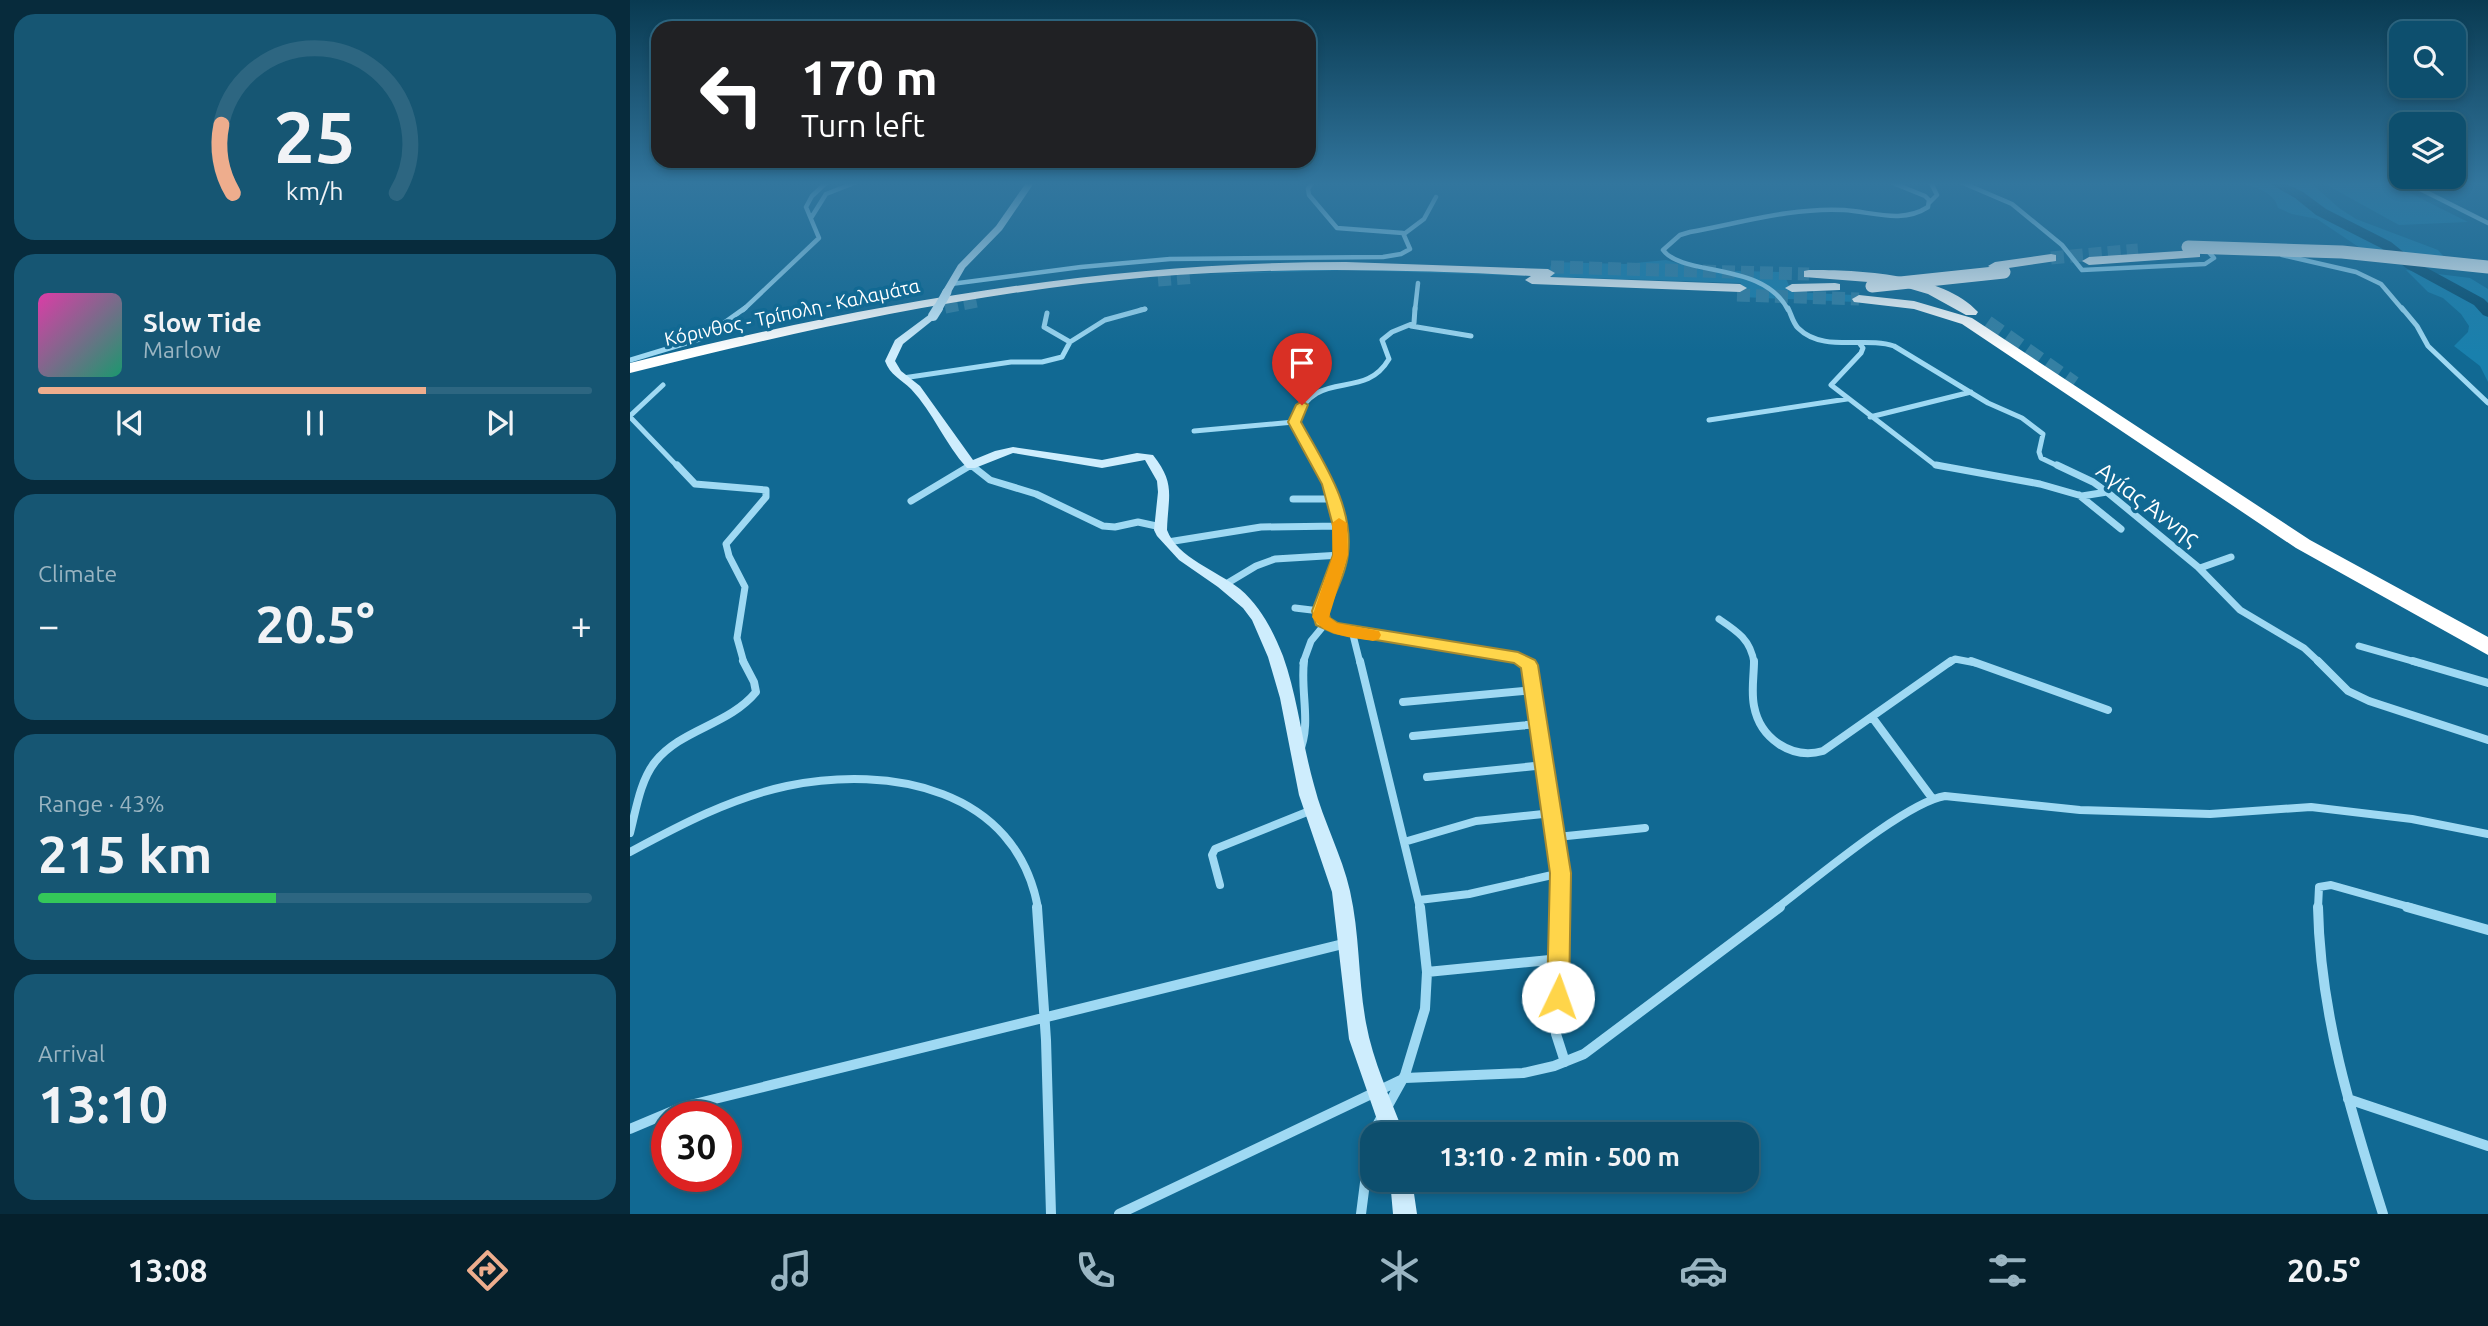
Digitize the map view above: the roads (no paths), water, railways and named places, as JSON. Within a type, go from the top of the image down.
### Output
[{"type":"highway","points":[[2138,250],[2329,251],[2488,267]]},
{"type":"highway","points":[[2089,261],[2192,250],[2348,258],[2488,273]]},
{"type":"highway","points":[[1790,285],[1869,282],[2051,262]]},
{"type":"highway","name":"Κόρινθος - Τρίπολη - Καλαμάτα","points":[[630,368],[798,327],[998,291],[1158,273],[1348,265],[1550,270]]},
{"type":"highway","points":[[1195,277],[1378,273],[1739,291]]},
{"type":"highway","points":[[1809,274],[1904,280],[1944,295],[1987,323]]},
{"type":"highway","points":[[977,301],[1158,280]]},
{"type":"highway","points":[[1859,299],[1930,307],[1967,321],[2320,554],[2486,646]]},
{"type":"highway","name":"Κόρινθος - Τρίπολη - Καλαμάτα","points":[[630,376],[944,300]]},
{"type":"highway","points":[[2074,384],[2161,451]]},
{"type":"street","points":[[630,360],[689,344],[725,323],[817,240]]},
{"type":"street","points":[[985,240],[969,256],[944,300],[899,342],[891,355],[891,367],[915,388],[950,435],[961,456],[990,480],[1036,494],[1103,526],[1115,527],[1138,522],[1161,527]]},
{"type":"street","points":[[944,300],[1081,267],[1170,259],[1390,256],[1410,249],[1406,240]]},
{"type":"street","name":"Αγίας Άννης","points":[[1674,240],[1663,250],[1673,259],[1722,270],[1760,283],[1783,299],[1803,332],[1840,343],[1880,341],[1896,347],[1971,392],[2022,418],[2041,431],[2044,438],[2039,454],[2044,461],[2089,480],[2107,492],[2200,568],[2240,610],[2309,652],[2353,694],[2488,740]]},
{"type":"street","points":[[2055,240],[2067,250],[2082,270],[2208,263],[2214,256],[2202,245],[2214,242],[2242,245],[2364,275],[2389,291],[2417,326],[2428,346],[2488,403]]},
{"type":"street","points":[[1411,326],[1415,319],[1418,283]]},
{"type":"street","points":[[903,377],[1011,362],[1050,361],[1065,354],[1070,342],[1083,332],[1145,309]]},
{"type":"street","points":[[1047,313],[1044,327],[1070,342]]},
{"type":"street","points":[[1294,422],[1302,405],[1317,389],[1364,381],[1385,368],[1389,359],[1382,340],[1392,332],[1411,326],[1471,336]]},
{"type":"street","points":[[1860,344],[1863,348],[1861,353],[1831,384],[1935,465],[2040,484],[2078,495],[2122,529]]},
{"type":"street","points":[[630,833],[647,778],[656,760],[671,748],[743,705],[755,692],[755,685],[740,655],[737,638],[744,580],[726,553],[726,544],[766,497],[766,491],[695,484],[630,416],[639,404],[657,393],[663,385]]},
{"type":"street","points":[[1870,417],[1971,392]]},
{"type":"street","points":[[1709,420],[1847,399]]},
{"type":"street","points":[[1194,431],[1294,422]]},
{"type":"street","points":[[1294,422],[1329,484],[1340,526],[1341,555],[1320,611],[1325,624]]},
{"type":"street","points":[[911,501],[971,465],[1013,450],[1109,464],[1147,456],[1158,472],[1166,494],[1161,533],[1168,542],[1226,584],[1250,606],[1268,638],[1290,702],[1312,810],[1337,877],[1359,1040],[1389,1122]]},
{"type":"street","points":[[2078,495],[2107,492]]},
{"type":"street","points":[[1293,499],[1334,499]]},
{"type":"street","points":[[1168,542],[1261,527],[1340,526]]},
{"type":"street","points":[[1226,584],[1256,566],[1275,559],[1341,555]]},
{"type":"street","points":[[2200,568],[2231,557]]},
{"type":"street","points":[[1295,608],[1320,611]]},
{"type":"street","points":[[1719,620],[1743,638],[1751,649],[1754,710],[1771,736],[1787,751],[1802,756],[1818,753],[1951,660],[1961,658],[2108,710]]},
{"type":"street","points":[[1299,754],[1307,736],[1302,671],[1311,640],[1325,624]]},
{"type":"street","points":[[1325,624],[1524,660],[1529,665],[1557,837],[1560,873],[1560,959],[1556,1034],[1565,1062]]},
{"type":"street","points":[[1352,631],[1419,900],[1427,972],[1426,1009],[1405,1077],[1384,1109],[1369,1142],[1361,1214]]},
{"type":"street","points":[[2359,646],[2488,683]]},
{"type":"street","points":[[1403,702],[1533,690]]},
{"type":"street","points":[[1872,717],[1932,798]]},
{"type":"street","points":[[1413,736],[1538,724]]},
{"type":"street","points":[[1427,777],[1545,765]]},
{"type":"street","points":[[630,852],[722,806],[759,793],[803,782],[850,778],[881,779],[916,785],[966,804],[996,825],[1012,843],[1025,866],[1038,909],[1052,1214]]},
{"type":"street","points":[[1119,1214],[1405,1077],[1497,1075],[1565,1062],[1584,1054],[1872,837],[1932,798],[1945,796],[2080,810],[2210,814],[2301,806],[2412,819],[2488,834]]},
{"type":"street","points":[[1220,885],[1212,855],[1214,849],[1312,810]]},
{"type":"street","points":[[1404,842],[1476,821],[1553,813]]},
{"type":"street","points":[[1557,837],[1644,828]]},
{"type":"street","points":[[1419,900],[1460,895],[1560,873]]},
{"type":"street","points":[[2384,1214],[2348,1099],[2332,1027],[2320,961],[2319,887],[2330,886],[2488,930]]},
{"type":"street","points":[[630,1129],[682,1107],[1348,943]]},
{"type":"street","points":[[1427,972],[1560,959]]},
{"type":"street","points":[[2348,1099],[2488,1146]]},
{"type":"street","points":[[1402,1192],[1405,1214]]},
{"type":"waterway","points":[[2375,240],[2411,265],[2479,302],[2488,312]]},
{"type":"tunnel","points":[[2051,258],[2138,250]]},
{"type":"tunnel","points":[[1551,267],[1809,274]]},
{"type":"tunnel","points":[[1158,280],[1195,277]]},
{"type":"tunnel","points":[[1737,295],[1859,299]]},
{"type":"tunnel","points":[[945,307],[977,301]]},
{"type":"tunnel","points":[[1987,323],[2074,384]]}]
